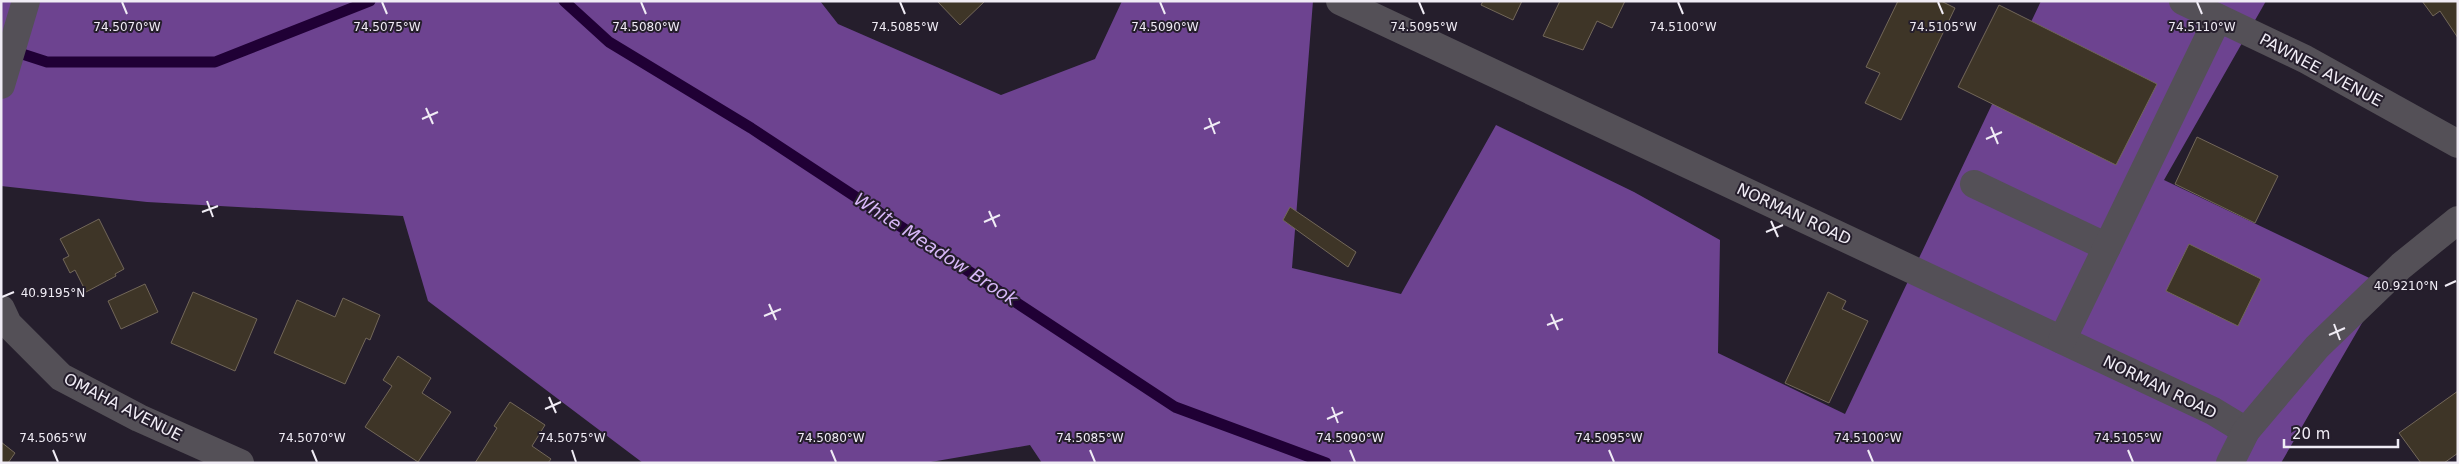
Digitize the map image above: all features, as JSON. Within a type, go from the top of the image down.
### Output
[{"type":"street","name":"NORMAN ROAD","points":[[1340,1],[2213,411],[2246,431]]},
{"type":"street","name":"PAWNEE AVENUE","points":[[2183,1],[2305,59],[2458,144]]},
{"type":"street","points":[[2,81],[25,7]]},
{"type":"street","points":[[2062,340],[2218,18]]},
{"type":"street","points":[[1974,184],[2107,247]]},
{"type":"street","points":[[2230,463],[2246,431],[2317,347],[2401,266],[2458,220]]},
{"type":"street","name":"OMAHA AVENUE","points":[[1,309],[8,324],[62,377],[139,418],[240,463]]},
{"type":"shaded area","points":[[1,1],[820,1],[838,24],[1001,95],[1095,59],[1122,1],[1313,1],[1292,268],[1401,294],[1496,125],[1634,192],[1720,240],[1718,353],[1845,414],[2041,1],[2266,1],[2164,180],[2384,285],[2281,463],[1042,463],[1030,445],[925,463],[643,463],[428,301],[403,216],[147,202],[1,186]]},
{"type":"building","points":[[937,1],[985,1],[960,25]]},
{"type":"building","points":[[1483,1],[1522,1],[1513,20],[1481,5]]},
{"type":"building","points":[[1560,1],[1625,1],[1612,28],[1597,21],[1583,50],[1543,36]]},
{"type":"building","points":[[1898,1],[1941,1],[1955,8],[1901,120],[1865,103],[1880,73],[1866,67]]},
{"type":"building","points":[[2422,1],[2458,1],[2458,38],[2440,11],[2433,16]]},
{"type":"building","points":[[1999,5],[2157,84],[2116,165],[1958,87]]},
{"type":"building","points":[[2197,137],[2278,176],[2255,223],[2175,184]]},
{"type":"building","points":[[1290,207],[1356,252],[1348,267],[1283,220]]},
{"type":"building","points":[[99,219],[124,269],[115,274],[116,276],[86,292],[75,270],[70,273],[63,259],[69,256],[60,239]]},
{"type":"building","points":[[2189,244],[2261,279],[2238,326],[2166,291]]},
{"type":"building","points":[[145,284],[158,312],[121,329],[108,301]]},
{"type":"building","points":[[193,292],[257,319],[235,371],[171,343]]},
{"type":"building","points":[[1828,292],[1846,301],[1842,309],[1868,321],[1829,403],[1785,383]]},
{"type":"building","points":[[343,298],[380,315],[370,340],[366,338],[345,384],[274,353],[297,300],[335,317]]},
{"type":"building","points":[[398,356],[431,378],[422,393],[451,412],[418,462],[365,427],[392,386],[383,380]]},
{"type":"building","points":[[2458,391],[2458,453],[2444,463],[2421,463],[2399,433]]},
{"type":"building","points":[[510,402],[545,425],[532,446],[551,459],[548,463],[475,463],[497,428],[494,426]]},
{"type":"building","points":[[1,442],[15,453],[8,463],[1,463]]},
{"type":"waterway","name":"White Meadow Brook","points":[[10,50],[47,62],[215,62],[370,1]]},
{"type":"waterway","name":"White Meadow Brook","points":[[564,1],[609,42],[751,128],[1175,407],[1326,463]]}]
